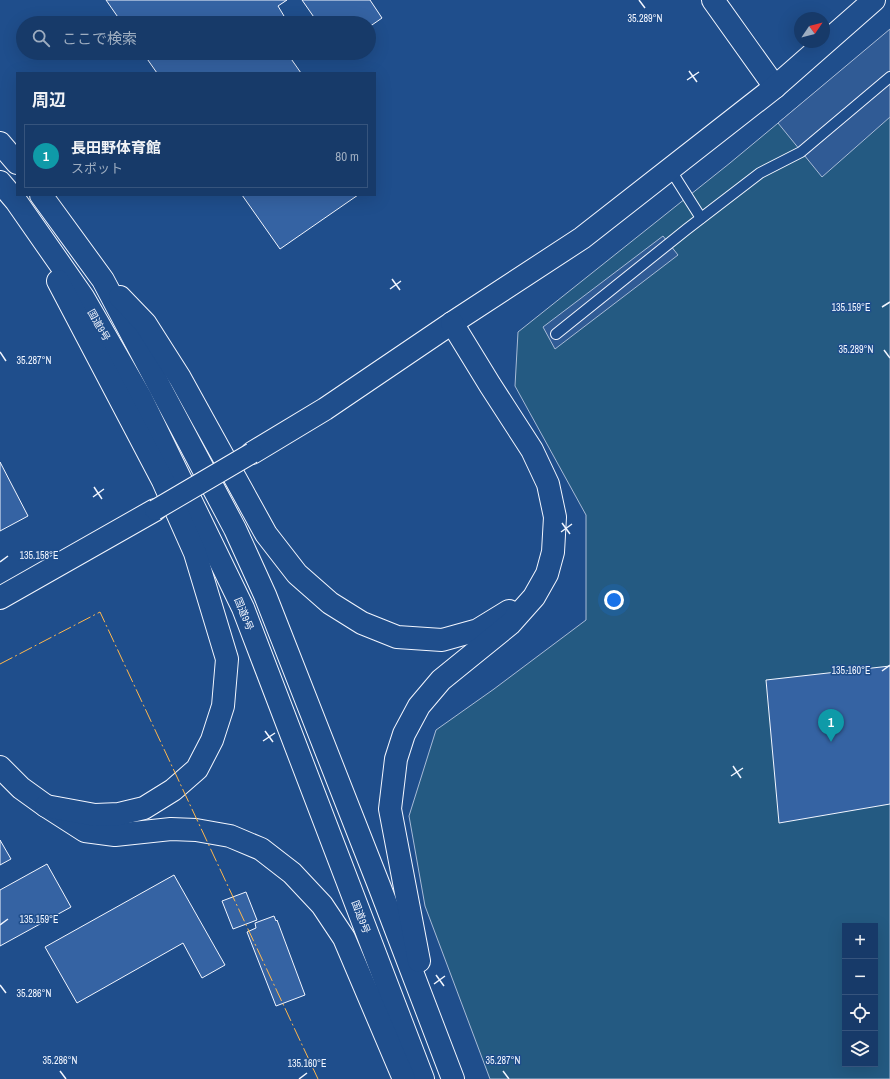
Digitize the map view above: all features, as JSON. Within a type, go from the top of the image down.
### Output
[{"type":"main road","points":[[713,0],[775,87]]},
{"type":"main road","points":[[252,453],[325,409],[452,323],[582,238],[775,87],[874,0]]},
{"type":"main road","points":[[0,143],[16,162]]},
{"type":"main road","name":"国道9号","points":[[0,182],[16,201],[83,297],[141,398],[243,608],[423,1079]]},
{"type":"main road","points":[[42,196],[103,280],[235,529],[265,595],[453,1079]]},
{"type":"main road","points":[[16,201],[163,481],[195,553],[228,659],[223,706],[212,740],[197,769],[173,790],[144,808],[119,814],[95,815],[46,806]]},
{"type":"main road","points":[[103,280],[145,323],[180,378],[266,534],[297,574],[330,604],[362,623],[397,637],[442,640],[478,630],[534,597]]},
{"type":"main road","points":[[431,1020],[390,809],[396,759],[404,734],[419,706],[441,680],[510,624],[534,597],[547,574],[553,552],[555,517],[548,484],[532,450],[452,323]]},
{"type":"main road","points":[[0,598],[155,510]]},
{"type":"main road","points":[[0,767],[21,788],[85,831],[115,835],[172,829],[196,830],[230,836],[261,849],[292,873],[322,905],[344,938],[404,1079]]},
{"type":"street","points":[[155,510],[252,453]]},
{"type":"lane","points":[[556,334],[701,218],[760,173],[801,152],[890,77]]},
{"type":"lane","points":[[670,169],[701,218]]},
{"type":"shaded area","points":[[890,29],[890,117],[822,177],[778,123]]},
{"type":"shaded area","points":[[890,30],[890,1079],[490,1079],[425,906],[409,816],[436,730],[494,689],[586,620],[586,515],[515,386],[518,332],[730,163]]},
{"type":"shaded area","points":[[663,236],[678,255],[555,349],[543,327]]},
{"type":"building","points":[[106,0],[287,0],[278,6],[284,16],[117,16]]},
{"type":"building","points":[[302,0],[370,0],[382,18],[376,22],[376,16],[313,16]]},
{"type":"building","points":[[148,60],[292,60],[300,72],[156,72]]},
{"type":"building","points":[[243,196],[357,196],[280,249]]},
{"type":"building","points":[[0,462],[28,516],[0,531]]},
{"type":"building","points":[[890,666],[890,804],[779,823],[766,680]]},
{"type":"building","points":[[0,840],[11,859],[0,865]]},
{"type":"building","points":[[47,864],[71,907],[0,946],[0,890]]},
{"type":"building","points":[[174,875],[225,965],[202,978],[183,943],[77,1003],[45,947]]},
{"type":"building","points":[[246,892],[257,920],[233,929],[222,901]]},
{"type":"building","points":[[274,916],[276,921],[277,920],[305,995],[276,1006],[247,932],[256,928],[255,923]]},
{"type":"power","points":[[0,664],[100,612],[318,1079]]},
{"type":"place","name":"長田野体育館","points":[[831,742]]}]
